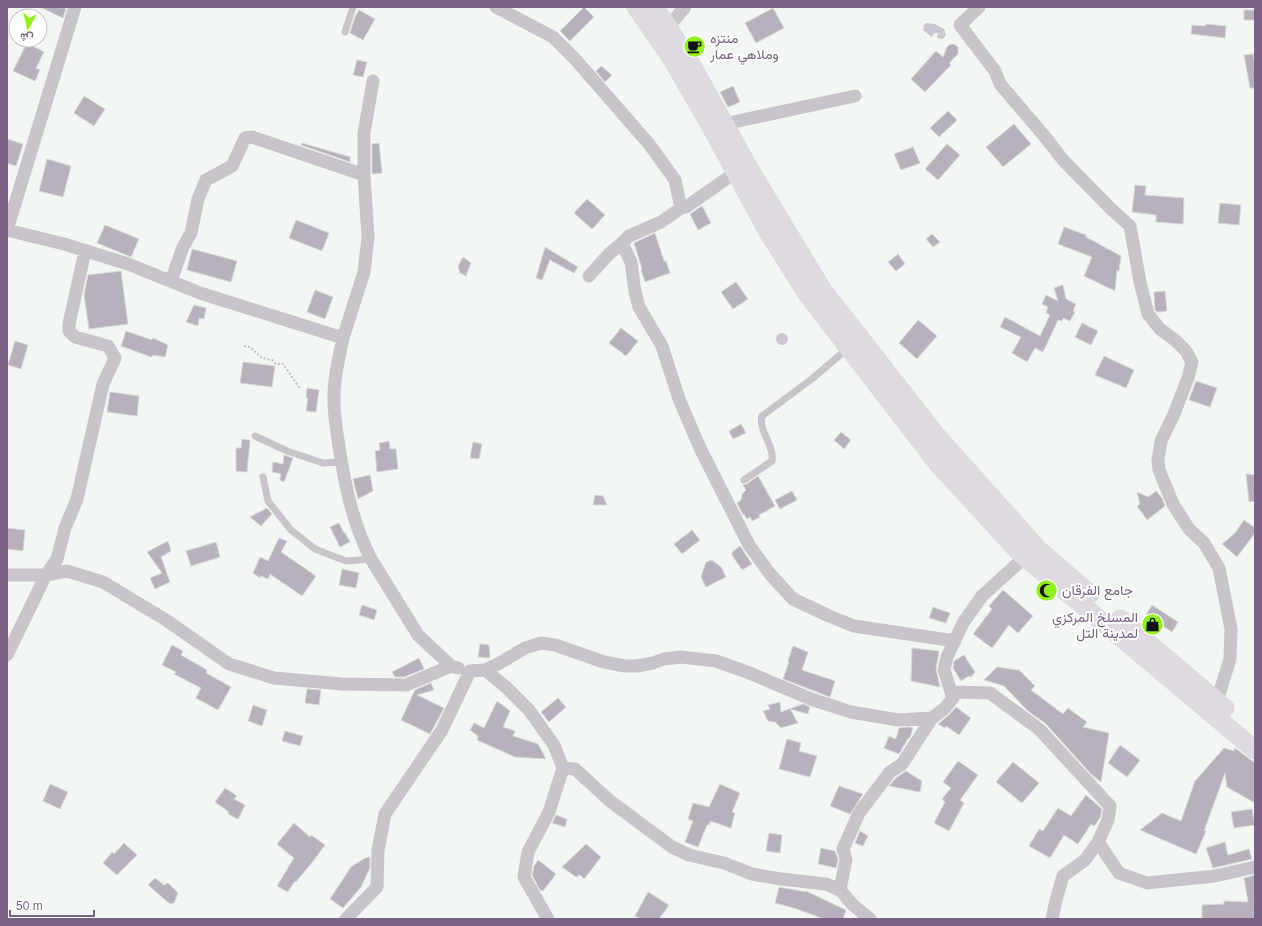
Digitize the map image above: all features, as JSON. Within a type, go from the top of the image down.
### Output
[{"type":"main road","points":[[636,7],[672,59],[768,232],[807,294],[938,464],[1019,552],[1255,750]]},
{"type":"main road","points":[[654,7],[694,69],[753,174],[822,289],[937,436],[1039,550],[1255,733]]},
{"type":"street","points":[[75,7],[7,230],[64,244],[128,264],[200,293],[343,338]]},
{"type":"street","points":[[496,7],[553,38],[575,59],[649,144],[675,180],[681,208]]},
{"type":"street","points":[[668,27],[685,7]]},
{"type":"street","points":[[979,7],[960,25],[996,71],[1000,84],[1063,160],[1111,209],[1130,226],[1140,282],[1148,314],[1160,329],[1175,340],[1186,351],[1192,362],[1188,378],[1174,414],[1161,441],[1158,460],[1159,470],[1172,504],[1189,529],[1204,543],[1219,568],[1231,629],[1230,659],[1216,701]]},
{"type":"street","points":[[373,82],[364,133],[364,175],[368,237],[364,272],[343,338],[336,372],[334,400],[347,496],[365,547],[418,635],[451,666],[470,671],[485,670],[525,648],[542,643],[555,645],[604,662],[625,666],[653,664],[664,659],[681,657],[716,661],[810,699],[851,712],[898,720],[932,718]]},
{"type":"street","points":[[724,124],[855,96]]},
{"type":"street","points":[[171,282],[183,247],[191,233],[198,198],[206,180],[232,166],[245,138],[252,137],[364,175]]},
{"type":"street","points":[[589,276],[609,254],[630,236],[661,222],[681,208],[686,207],[736,172]]},
{"type":"street","points":[[622,243],[631,262],[635,292],[639,307],[662,346],[679,399],[700,448],[749,545],[770,574],[792,599],[854,626],[955,641]]},
{"type":"street","points":[[7,655],[46,575],[57,560],[65,528],[77,499],[103,384],[115,358],[108,346],[75,337],[69,331],[69,324],[85,251]]},
{"type":"street","points":[[840,890],[846,859],[843,849],[859,812],[890,772],[902,764],[932,718],[944,709],[953,698],[944,670],[947,657],[963,623],[982,596],[1025,557]]},
{"type":"street","points":[[7,575],[46,575],[67,572],[102,582],[166,620],[229,664],[274,678],[342,684],[406,685],[451,666]]},
{"type":"street","points":[[485,670],[506,687],[528,710],[554,745],[563,768],[549,812],[528,852],[524,877],[548,919]]},
{"type":"street","points":[[346,919],[377,887],[378,850],[385,814],[442,730],[470,671]]},
{"type":"street","points":[[952,692],[990,693],[1039,729],[1110,806],[1108,820],[1098,842],[1085,860],[1064,876],[1056,900],[1052,919]]},
{"type":"street","points":[[563,768],[574,769],[610,801],[672,847],[683,852],[724,863],[752,874],[826,884],[840,890],[853,905],[870,919]]},
{"type":"street","points":[[1098,842],[1120,873],[1147,883],[1215,876],[1255,867]]},
{"type":"lane","points":[[345,32],[353,7]]},
{"type":"lane","points":[[744,480],[772,461],[773,455],[764,432],[761,419],[762,416],[839,357],[849,347]]},
{"type":"lane","points":[[255,436],[287,451],[323,464],[342,462]]},
{"type":"lane","points":[[263,477],[268,501],[291,530],[316,549],[346,561],[371,559]]},
{"type":"path","points":[[244,346],[250,347],[262,358],[272,360],[276,364],[283,364],[299,387],[302,388]]},
{"type":"shaded area","points":[[926,23],[935,24],[944,29],[946,35],[943,39],[937,38],[938,33],[934,33],[932,37],[923,30]]},
{"type":"shaded area","points":[[784,333],[787,334],[787,344],[780,345],[777,344],[776,337],[777,334]]},
{"type":"building","points":[[40,7],[63,7],[66,9],[63,18],[48,11],[48,8]]},
{"type":"building","points":[[584,7],[594,17],[570,41],[560,31]]},
{"type":"building","points":[[773,8],[784,28],[756,43],[745,23]]},
{"type":"building","points":[[359,10],[375,19],[363,40],[350,33]]},
{"type":"building","points":[[1244,10],[1255,10],[1255,20],[1244,20]]},
{"type":"building","points":[[1206,24],[1226,26],[1225,38],[1191,34],[1192,25],[1205,26]]},
{"type":"building","points":[[954,44],[958,47],[958,54],[949,63],[951,65],[925,92],[911,79],[936,51],[943,57],[947,47]]},
{"type":"building","points":[[24,48],[36,48],[44,52],[36,68],[40,70],[35,81],[13,71]]},
{"type":"building","points":[[1253,54],[1255,64],[1255,88],[1250,88],[1244,55]]},
{"type":"building","points":[[357,60],[367,62],[363,77],[353,75]]},
{"type":"building","points":[[601,66],[612,75],[605,82],[596,71]]},
{"type":"building","points":[[733,86],[740,102],[728,107],[720,92]]},
{"type":"building","points":[[84,96],[105,109],[94,126],[74,113]]},
{"type":"building","points":[[948,111],[957,120],[939,137],[930,128]]},
{"type":"building","points":[[1014,124],[1031,144],[1003,167],[986,147]]},
{"type":"building","points":[[7,139],[23,144],[16,166],[7,163]]},
{"type":"building","points":[[302,143],[350,157],[350,162],[301,145]]},
{"type":"building","points":[[379,143],[382,173],[372,174],[372,144]]},
{"type":"building","points":[[947,144],[960,155],[938,180],[925,169]]},
{"type":"building","points":[[913,147],[920,163],[901,170],[894,154]]},
{"type":"building","points":[[47,159],[71,166],[63,197],[39,191]]},
{"type":"building","points":[[1135,185],[1146,186],[1145,195],[1184,198],[1183,224],[1156,222],[1156,215],[1132,212]]},
{"type":"building","points":[[587,199],[605,215],[592,229],[574,213]]},
{"type":"building","points":[[1220,203],[1241,205],[1239,225],[1218,223]]},
{"type":"building","points":[[702,206],[711,223],[698,230],[690,214]]},
{"type":"building","points":[[296,220],[329,233],[322,251],[289,238]]},
{"type":"building","points":[[105,225],[139,239],[131,257],[97,243]]},
{"type":"building","points":[[1064,227],[1086,235],[1086,237],[1121,256],[1119,271],[1117,270],[1115,291],[1084,276],[1092,257],[1058,244]]},
{"type":"building","points":[[655,233],[664,261],[666,261],[670,273],[645,282],[634,243]]},
{"type":"building","points":[[932,234],[940,242],[933,247],[926,239]]},
{"type":"building","points":[[545,247],[578,267],[574,273],[550,260],[542,280],[536,278]]},
{"type":"building","points":[[192,249],[237,261],[231,282],[187,270]]},
{"type":"building","points":[[898,254],[905,264],[896,271],[888,262]]},
{"type":"building","points":[[463,257],[471,263],[466,276],[460,273],[458,266]]},
{"type":"building","points":[[121,271],[128,324],[89,329],[84,294],[88,275]]},
{"type":"building","points":[[736,282],[748,299],[733,309],[721,292]]},
{"type":"building","points":[[1063,285],[1066,299],[1076,304],[1073,311],[1075,312],[1070,321],[1063,318],[1062,321],[1058,320],[1043,352],[1035,348],[1027,362],[1012,353],[1021,337],[1000,327],[1005,317],[1040,336],[1050,315],[1046,313],[1048,307],[1042,304],[1046,295],[1058,301],[1054,288]]},
{"type":"building","points":[[315,290],[333,297],[325,319],[307,312]]},
{"type":"building","points":[[1165,291],[1167,311],[1157,312],[1155,310],[1154,292]]},
{"type":"building","points":[[194,305],[206,308],[204,319],[199,318],[198,326],[186,322]]},
{"type":"building","points":[[918,320],[937,336],[917,359],[899,343]]},
{"type":"building","points":[[1082,323],[1098,331],[1091,345],[1075,337]]},
{"type":"building","points":[[621,328],[638,341],[626,356],[609,343]]},
{"type":"building","points":[[126,331],[152,340],[153,338],[168,345],[165,357],[153,355],[151,357],[121,346]]},
{"type":"building","points":[[15,341],[28,345],[21,369],[8,365]]},
{"type":"building","points":[[1104,356],[1134,370],[1126,388],[1095,375]]},
{"type":"building","points":[[243,362],[275,366],[272,387],[240,383]]},
{"type":"building","points":[[1196,381],[1217,388],[1210,407],[1189,400]]},
{"type":"building","points":[[307,388],[319,390],[316,412],[306,411],[308,398],[306,398]]},
{"type":"building","points":[[110,392],[139,396],[137,416],[107,412]]},
{"type":"building","points":[[741,424],[746,433],[733,439],[729,431]]},
{"type":"building","points":[[841,432],[851,440],[844,449],[834,440]]},
{"type":"building","points":[[242,439],[250,440],[247,472],[236,471],[236,448],[241,448]]},
{"type":"building","points":[[389,441],[390,449],[396,449],[398,469],[377,472],[375,451],[380,450],[379,443]]},
{"type":"building","points":[[473,442],[482,444],[479,459],[470,458]]},
{"type":"building","points":[[284,455],[293,458],[284,482],[280,480],[281,474],[272,472],[273,462],[283,464]]},
{"type":"building","points":[[1246,474],[1255,475],[1255,501],[1249,502]]},
{"type":"building","points":[[370,475],[373,491],[358,499],[353,479]]},
{"type":"building","points":[[758,476],[775,506],[759,515],[760,517],[752,521],[750,517],[747,519],[744,514],[743,515],[737,503],[741,500],[742,494],[746,490],[743,485],[747,484]]},
{"type":"building","points":[[792,491],[797,500],[780,509],[775,500]]},
{"type":"building","points":[[1156,491],[1162,498],[1165,506],[1147,520],[1137,506],[1140,504],[1137,492],[1148,497]]},
{"type":"building","points":[[595,495],[603,496],[607,505],[593,505]]},
{"type":"building","points":[[267,508],[272,514],[261,526],[250,517]]},
{"type":"building","points":[[1244,520],[1255,528],[1255,533],[1237,557],[1222,544],[1235,533]]},
{"type":"building","points":[[339,523],[350,542],[340,547],[330,527]]},
{"type":"building","points":[[7,528],[25,530],[23,551],[7,549]]},
{"type":"building","points":[[692,530],[700,540],[682,554],[674,544]]},
{"type":"building","points":[[279,538],[287,541],[281,552],[316,576],[302,596],[270,574],[268,579],[261,576],[260,578],[253,573],[260,557],[268,561]]},
{"type":"building","points":[[168,541],[171,551],[161,557],[170,582],[155,589],[150,578],[162,573],[147,552]]},
{"type":"building","points":[[216,542],[220,557],[191,566],[186,551]]},
{"type":"building","points":[[740,546],[752,564],[742,570],[732,555],[732,552]]},
{"type":"building","points":[[712,560],[721,567],[726,577],[706,587],[701,577],[706,562]]},
{"type":"building","points":[[342,569],[359,573],[356,588],[339,585]]},
{"type":"building","points":[[1003,590],[1033,616],[1018,633],[1009,625],[992,648],[973,634],[992,609],[989,606]]},
{"type":"building","points":[[362,605],[377,610],[374,620],[359,615]]},
{"type":"building","points":[[1152,605],[1178,622],[1172,632],[1146,615]]},
{"type":"building","points":[[933,607],[950,613],[946,623],[929,618]]},
{"type":"building","points":[[480,644],[489,645],[490,658],[478,657]]},
{"type":"building","points":[[172,645],[183,651],[181,655],[207,670],[206,673],[231,687],[218,710],[196,698],[201,688],[174,674],[176,672],[162,665]]},
{"type":"building","points":[[793,646],[808,652],[802,670],[835,681],[830,697],[783,679]]},
{"type":"building","points":[[912,648],[939,651],[936,669],[940,687],[911,681]]},
{"type":"building","points":[[964,655],[975,672],[971,677],[969,676],[961,681],[953,668],[954,661]]},
{"type":"building","points":[[419,658],[424,669],[404,677],[395,677],[392,672]]},
{"type":"building","points":[[997,667],[1018,669],[1035,686],[1031,690],[1063,714],[1068,708],[1087,722],[1083,727],[1109,733],[1101,782],[1091,774],[1045,723],[1028,711],[1004,686],[984,680]]},
{"type":"building","points":[[431,683],[434,690],[417,695],[444,708],[430,734],[401,720],[415,690]]},
{"type":"building","points":[[307,689],[321,690],[319,705],[305,703]]},
{"type":"building","points":[[558,698],[566,707],[549,722],[541,712]]},
{"type":"building","points":[[497,701],[510,711],[503,727],[515,731],[513,736],[538,744],[546,759],[515,757],[477,740],[478,736],[470,730],[474,723],[484,728]]},
{"type":"building","points":[[780,702],[781,712],[803,704],[810,707],[808,714],[790,709],[798,723],[781,728],[775,722],[768,721],[763,711],[770,709],[768,705]]},
{"type":"building","points":[[253,705],[267,710],[262,726],[248,721]]},
{"type":"building","points":[[956,707],[971,718],[959,735],[946,726],[945,728],[938,724]]},
{"type":"building","points":[[899,728],[913,728],[910,737],[899,754],[884,748],[889,736],[896,739]]},
{"type":"building","points":[[285,731],[303,736],[300,746],[282,741]]},
{"type":"building","points":[[787,739],[801,743],[799,751],[817,756],[810,777],[779,769]]},
{"type":"building","points":[[1120,745],[1140,760],[1127,777],[1108,763]]},
{"type":"building","points":[[1224,748],[1234,751],[1235,748],[1255,763],[1255,803],[1227,787],[1225,773],[1204,831],[1206,831],[1196,854],[1140,830],[1162,813],[1181,821],[1195,781]]},
{"type":"building","points":[[958,761],[978,775],[960,800],[964,803],[949,831],[934,823],[945,802],[942,799],[951,788],[943,782]]},
{"type":"building","points":[[1013,762],[1039,783],[1022,803],[996,782]]},
{"type":"building","points":[[906,771],[922,781],[920,792],[889,786],[896,778]]},
{"type":"building","points":[[50,784],[68,792],[60,809],[43,801]]},
{"type":"building","points":[[720,784],[740,793],[732,812],[735,813],[731,828],[710,821],[698,847],[685,842],[693,821],[688,819],[693,803],[709,807]]},
{"type":"building","points":[[839,786],[863,794],[850,814],[830,806]]},
{"type":"building","points":[[225,788],[237,796],[234,799],[245,805],[238,819],[228,814],[229,812],[215,802]]},
{"type":"building","points":[[1086,795],[1102,809],[1100,818],[1094,826],[1091,824],[1078,844],[1064,835],[1050,858],[1029,846],[1039,829],[1043,831],[1058,808],[1071,816]]},
{"type":"building","points":[[1252,809],[1255,825],[1234,828],[1231,812]]},
{"type":"building","points":[[556,815],[567,819],[565,827],[552,823]]},
{"type":"building","points":[[294,823],[310,837],[311,835],[325,845],[296,882],[295,881],[288,892],[277,886],[294,858],[277,844]]},
{"type":"building","points":[[860,831],[868,836],[863,846],[855,843]]},
{"type":"building","points":[[769,833],[782,835],[780,853],[766,851]]},
{"type":"building","points":[[1225,842],[1228,855],[1249,849],[1252,859],[1213,868],[1206,848]]},
{"type":"building","points":[[124,843],[137,855],[117,875],[103,863],[112,852],[114,854]]},
{"type":"building","points":[[586,844],[601,857],[584,879],[580,875],[576,877],[562,867]]},
{"type":"building","points":[[821,848],[835,851],[838,859],[836,868],[818,864]]},
{"type":"building","points":[[370,857],[370,868],[361,887],[343,908],[330,899],[351,867],[365,858]]},
{"type":"building","points":[[538,860],[556,874],[543,891],[540,890],[532,875],[534,866]]},
{"type":"building","points":[[1255,875],[1255,919],[1202,919],[1202,905],[1224,904],[1224,901],[1248,902],[1244,878]]},
{"type":"building","points":[[155,878],[164,885],[168,883],[178,893],[174,903],[170,904],[148,885]]},
{"type":"building","points":[[779,887],[806,891],[846,910],[843,919],[824,919],[775,903]]},
{"type":"building","points":[[648,892],[669,905],[659,919],[641,919],[635,916]]},
{"type":"place","name":"منتزه وملاهي عمار","points":[[695,46]]},
{"type":"place","name":"جامع الفرقان","points":[[1047,590]]},
{"type":"place","name":"المسلخ المركزي لمدينة التل","points":[[1153,625]]}]
